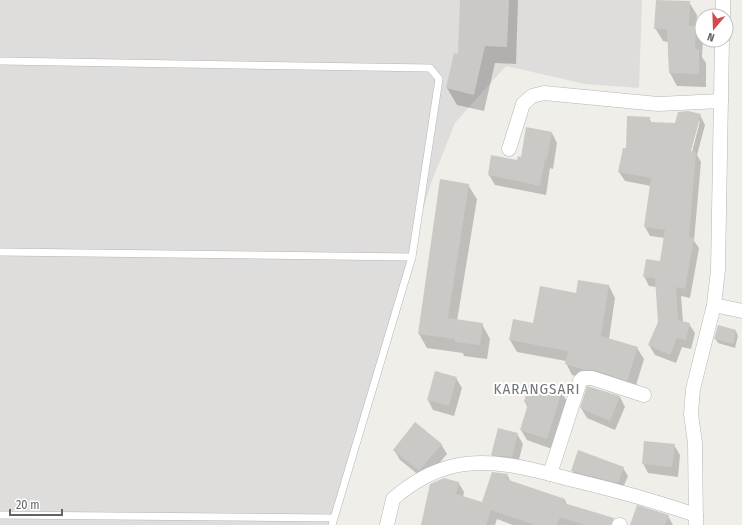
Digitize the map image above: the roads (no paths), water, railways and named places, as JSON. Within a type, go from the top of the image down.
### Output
[{"type":"street","points":[[387,525],[394,499],[433,472],[455,466],[494,462],[644,497],[696,520],[695,443],[691,414],[693,389],[714,305],[718,270],[722,48]]},
{"type":"street","points":[[509,149],[523,104],[532,96],[544,93],[658,104],[721,101]]},
{"type":"street","points":[[714,305],[742,311]]},
{"type":"street","points":[[550,474],[580,381],[583,378],[592,378],[644,395]]},
{"type":"lane","points":[[0,61],[430,68],[439,79],[412,257],[332,521],[0,515]]},
{"type":"lane","points":[[0,252],[412,257]]},
{"type":"district","name":"KARANGSARI","points":[[537,389]]}]
